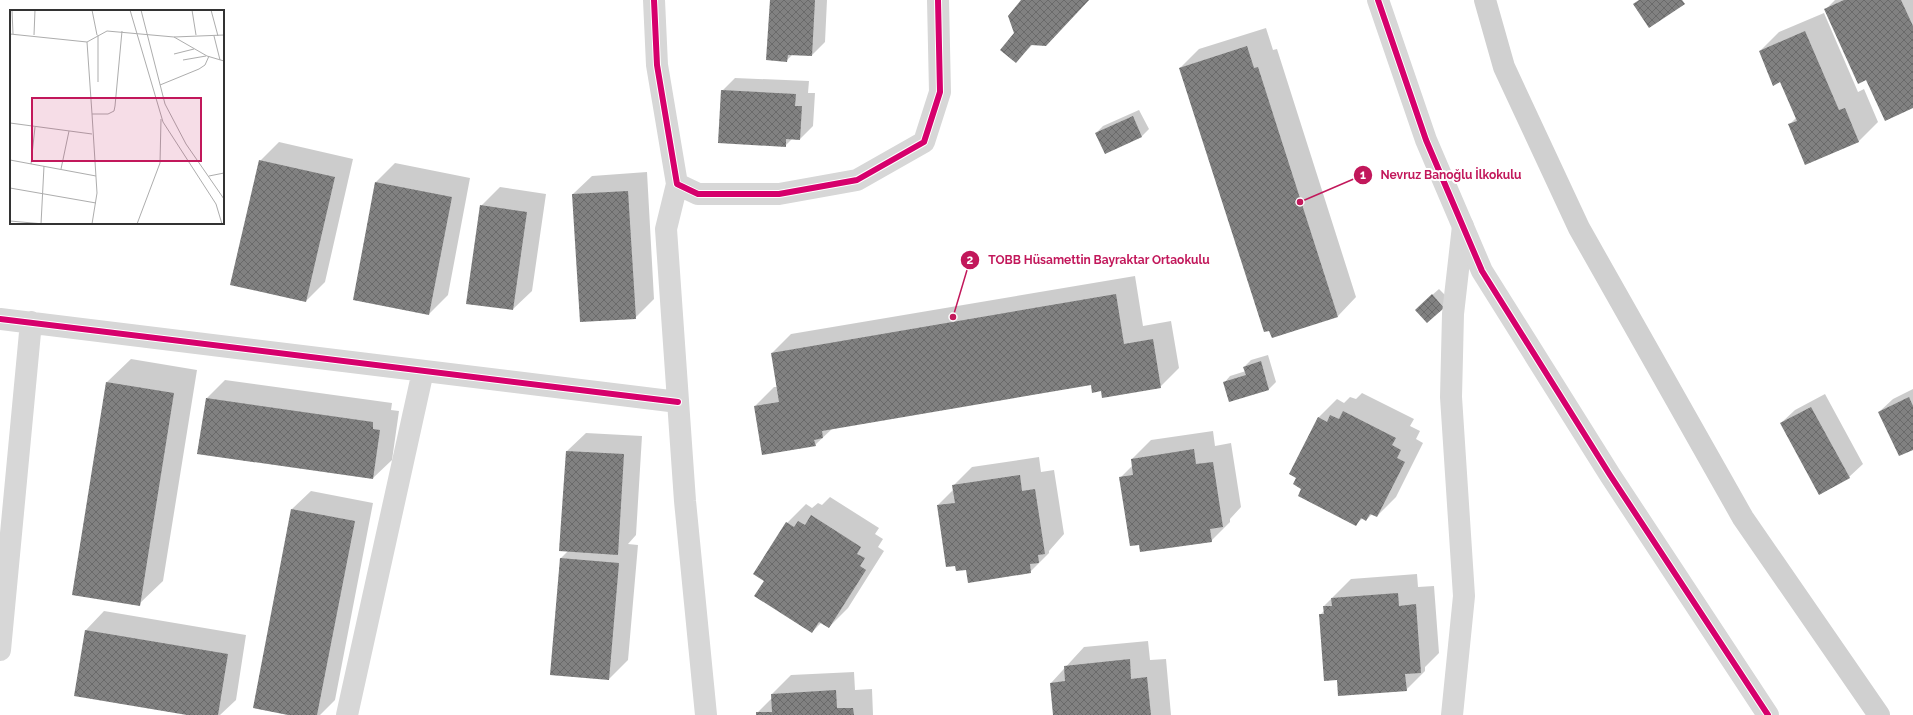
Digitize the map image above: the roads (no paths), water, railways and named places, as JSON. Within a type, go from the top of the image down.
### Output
[{"type":"main road","points":[[1485,0],[1504,67],[1579,228],[1743,518],[1879,715]]},
{"type":"street","points":[[654,0],[657,65],[677,184],[666,230],[685,502],[706,715]]},
{"type":"street","points":[[677,184],[698,194],[787,192],[857,180],[924,142],[940,92],[938,0]]},
{"type":"street","points":[[1378,0],[1426,140],[1482,271],[1610,475],[1768,715]]},
{"type":"street","points":[[1452,715],[1464,596],[1451,397],[1453,314],[1463,226]]},
{"type":"street","points":[[0,319],[678,402]]},
{"type":"street","points":[[0,650],[31,322]]},
{"type":"street","points":[[347,715],[423,371]]},
{"type":"place","name":"Nevruz Banoğlu İlkokulu","points":[[1300,202]]},
{"type":"place","name":"TOBB Hüsamettin Bayraktar Ortaokulu","points":[[953,317]]}]
